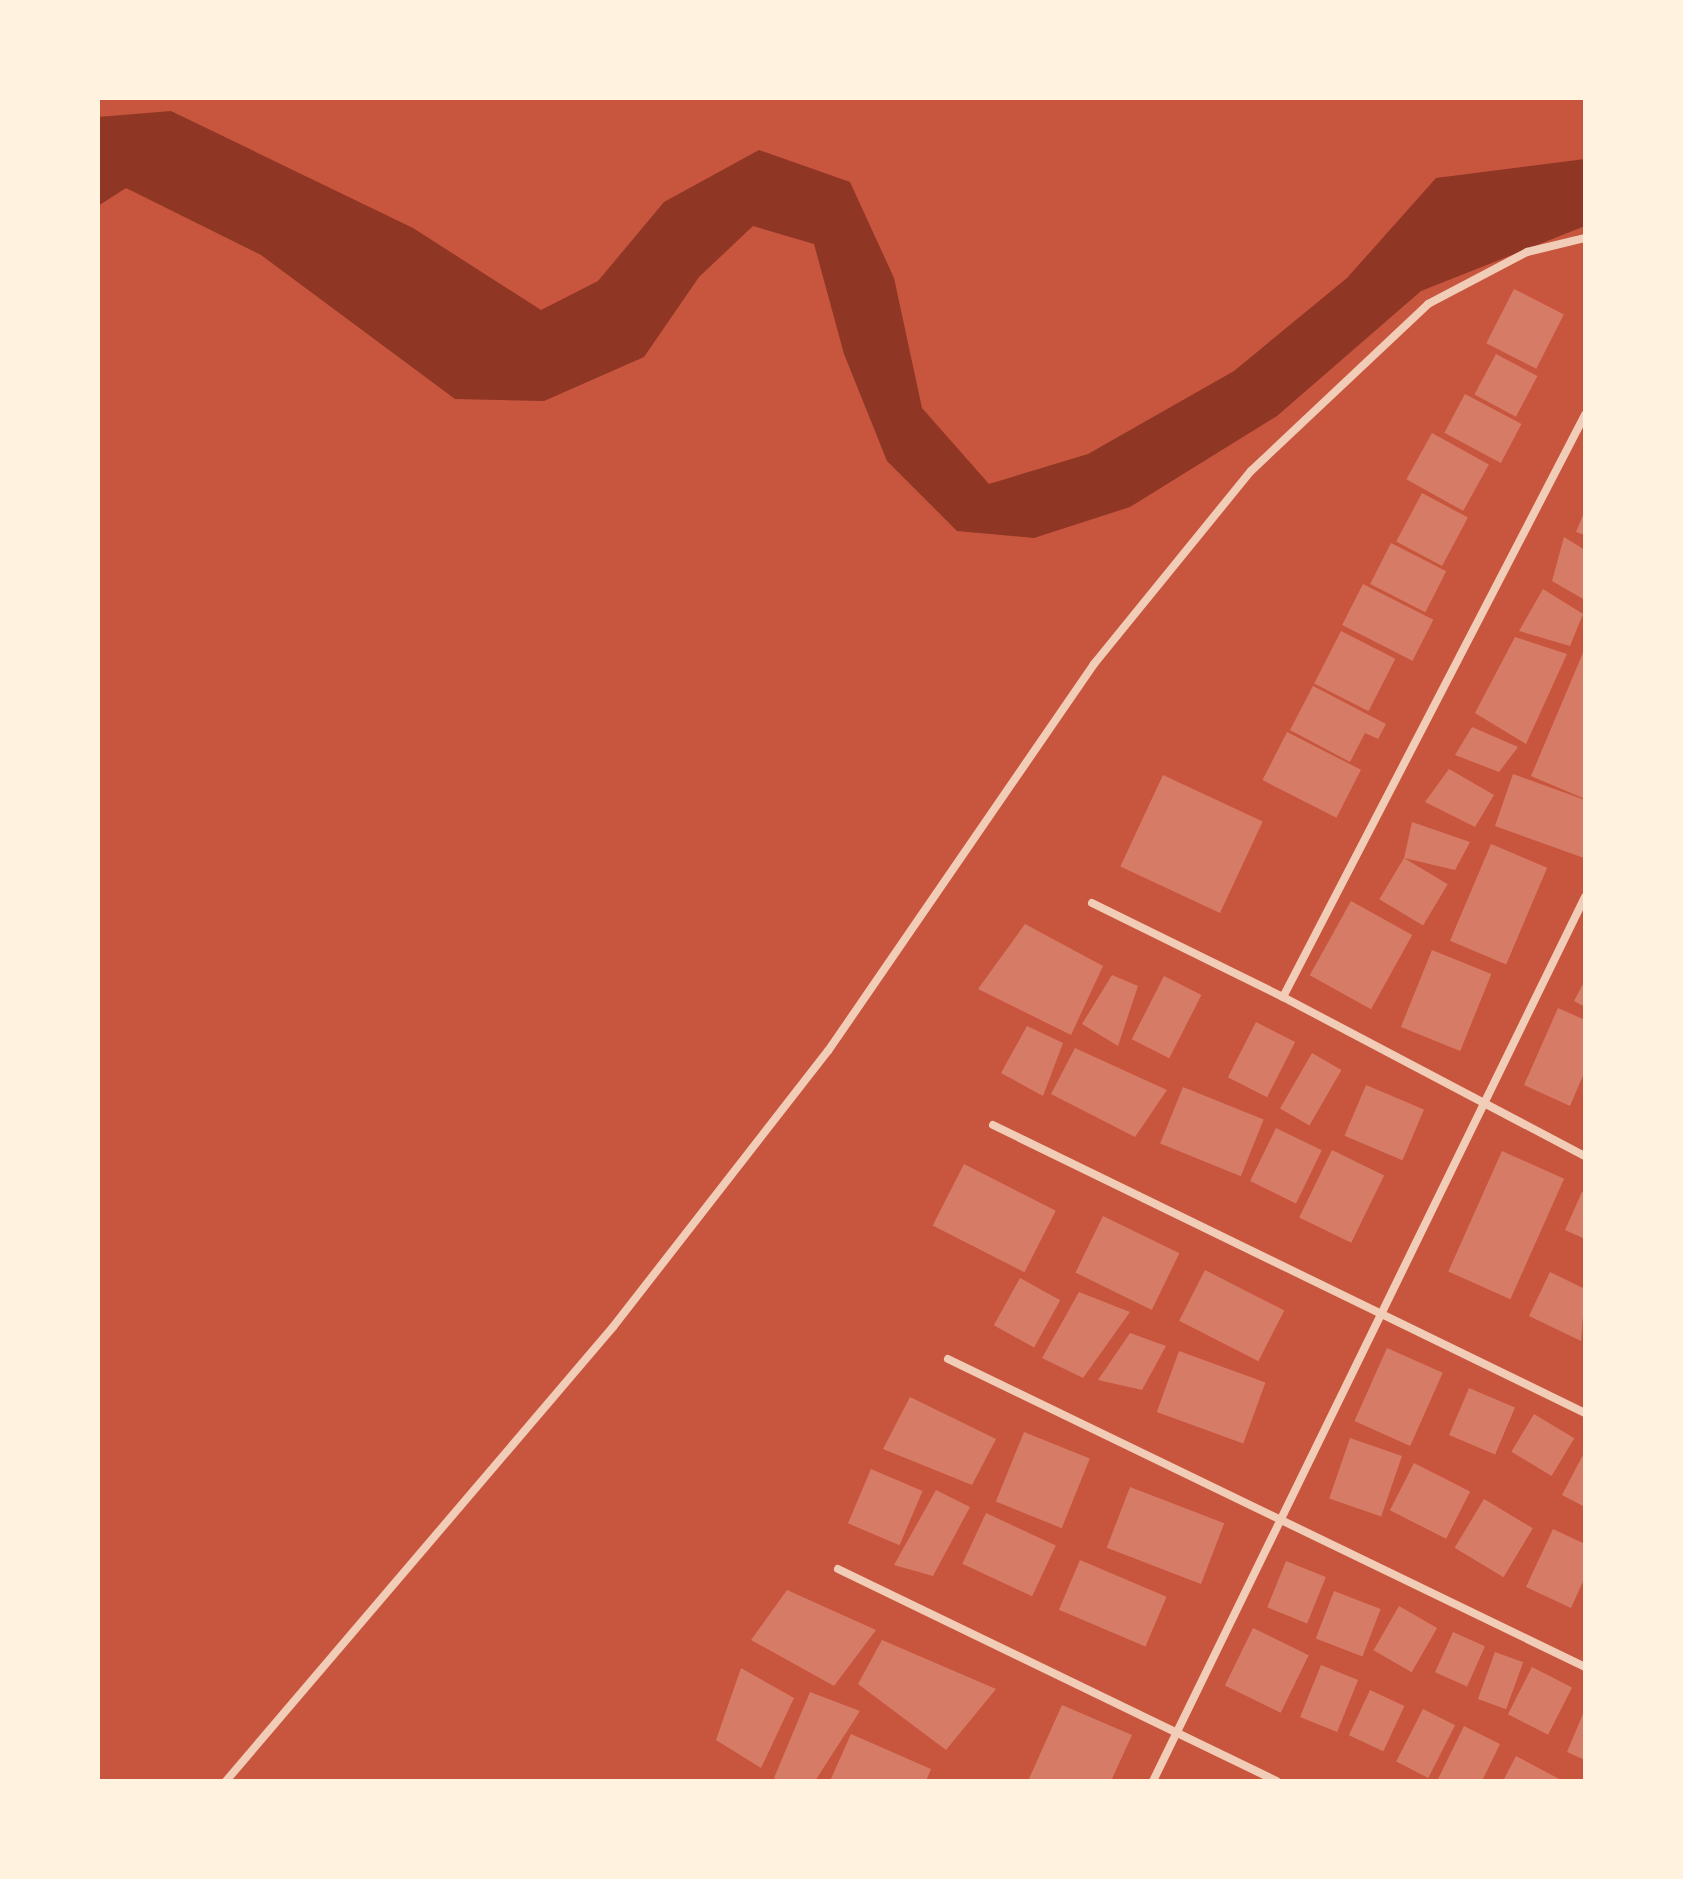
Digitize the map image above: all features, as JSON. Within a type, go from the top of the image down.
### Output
[{"type":"street","points":[[226,1781],[613,1327],[828,1051],[1094,664],[1251,471],[1428,304],[1527,252],[1585,238]]},
{"type":"street","points":[[1283,997],[1585,415]]},
{"type":"street","points":[[1153,1781],[1582,909],[1585,897]]},
{"type":"street","points":[[1092,903],[1283,997],[1484,1106],[1585,1156]]},
{"type":"street","points":[[993,1125],[1585,1413]]},
{"type":"street","points":[[948,1359],[1585,1667]]},
{"type":"street","points":[[838,1569],[1276,1781]]},
{"type":"shaded area","points":[[171,111],[413,228],[541,310],[598,281],[664,202],[759,150],[850,182],[894,278],[922,408],[989,484],[1088,454],[1234,371],[1347,278],[1436,178],[1585,159],[1585,226],[1421,291],[1277,416],[1130,507],[1034,538],[957,531],[887,461],[844,354],[814,244],[753,226],[699,277],[644,357],[544,401],[455,399],[261,255],[126,188],[98,206],[98,117]]},
{"type":"building","points":[[1514,289],[1564,314],[1536,369],[1486,343]]},
{"type":"building","points":[[1496,354],[1537,376],[1516,417],[1474,395]]},
{"type":"building","points":[[1465,394],[1522,424],[1501,463],[1444,433]]},
{"type":"building","points":[[1432,433],[1489,465],[1463,511],[1406,479]]},
{"type":"building","points":[[1422,493],[1468,517],[1442,566],[1396,542]]},
{"type":"building","points":[[1585,510],[1585,535],[1576,532]]},
{"type":"building","points":[[1564,537],[1585,550],[1585,600],[1552,581]]},
{"type":"building","points":[[1391,543],[1446,571],[1425,612],[1370,584]]},
{"type":"building","points":[[1363,584],[1433,620],[1413,661],[1342,625]]},
{"type":"building","points":[[1543,589],[1583,614],[1570,646],[1519,631]]},
{"type":"building","points":[[1341,631],[1395,659],[1369,711],[1314,684]]},
{"type":"building","points":[[1515,637],[1567,654],[1526,744],[1475,713]]},
{"type":"building","points":[[1585,648],[1585,799],[1531,776]]},
{"type":"building","points":[[1313,686],[1386,724],[1378,739],[1365,733],[1350,762],[1290,730]]},
{"type":"building","points":[[1472,727],[1518,747],[1499,772],[1455,755]]},
{"type":"building","points":[[1287,732],[1361,770],[1336,818],[1262,780]]},
{"type":"building","points":[[1449,769],[1494,795],[1475,827],[1425,802]]},
{"type":"building","points":[[1513,774],[1585,800],[1584,858],[1495,826]]},
{"type":"building","points":[[1163,775],[1263,821],[1220,913],[1120,867]]},
{"type":"building","points":[[1412,822],[1470,842],[1455,870],[1404,858]]},
{"type":"building","points":[[1491,844],[1547,868],[1506,964],[1450,941]]},
{"type":"building","points":[[1404,858],[1448,884],[1423,925],[1379,899]]},
{"type":"building","points":[[1351,901],[1412,935],[1371,1009],[1310,975]]},
{"type":"building","points":[[1025,924],[1103,966],[1071,1035],[978,989]]},
{"type":"building","points":[[1432,950],[1491,974],[1460,1051],[1401,1027]]},
{"type":"building","points":[[1112,975],[1138,986],[1118,1046],[1082,1024]]},
{"type":"building","points":[[1164,976],[1201,995],[1169,1058],[1132,1039]]},
{"type":"building","points":[[1585,980],[1585,1007],[1574,1001]]},
{"type":"building","points":[[1558,1008],[1585,1020],[1585,1071],[1570,1106],[1524,1085]]},
{"type":"building","points":[[1256,1022],[1295,1042],[1267,1097],[1228,1077]]},
{"type":"building","points":[[1027,1026],[1063,1043],[1043,1096],[1001,1073]]},
{"type":"building","points":[[1075,1048],[1167,1090],[1135,1137],[1051,1094]]},
{"type":"building","points":[[1312,1053],[1341,1070],[1309,1125],[1280,1108]]},
{"type":"building","points":[[1366,1085],[1424,1110],[1403,1160],[1345,1136]]},
{"type":"building","points":[[1183,1087],[1264,1120],[1241,1176],[1160,1144]]},
{"type":"building","points":[[1276,1128],[1322,1150],[1296,1203],[1250,1181]]},
{"type":"building","points":[[1332,1150],[1384,1175],[1351,1243],[1299,1217]]},
{"type":"building","points":[[1502,1151],[1564,1179],[1510,1299],[1448,1272]]},
{"type":"building","points":[[964,1164],[1056,1211],[1024,1272],[933,1225]]},
{"type":"building","points":[[1582,1192],[1585,1193],[1585,1239],[1565,1230]]},
{"type":"building","points":[[1103,1216],[1179,1253],[1152,1310],[1075,1273]]},
{"type":"building","points":[[1205,1270],[1284,1310],[1258,1361],[1179,1321]]},
{"type":"building","points":[[1550,1272],[1585,1289],[1581,1341],[1529,1316]]},
{"type":"building","points":[[1020,1278],[1060,1300],[1034,1348],[994,1325]]},
{"type":"building","points":[[1079,1292],[1130,1312],[1083,1378],[1042,1358]]},
{"type":"building","points":[[1130,1333],[1166,1346],[1142,1390],[1098,1380]]},
{"type":"building","points":[[1387,1348],[1443,1373],[1410,1446],[1354,1421]]},
{"type":"building","points":[[1179,1351],[1265,1382],[1243,1444],[1157,1412]]},
{"type":"building","points":[[1469,1388],[1515,1408],[1495,1454],[1449,1435]]},
{"type":"building","points":[[910,1397],[996,1439],[972,1485],[883,1449]]},
{"type":"building","points":[[1534,1414],[1574,1438],[1552,1476],[1511,1452]]},
{"type":"building","points":[[1024,1432],[1090,1459],[1062,1528],[996,1502]]},
{"type":"building","points":[[1350,1438],[1402,1456],[1381,1516],[1329,1499]]},
{"type":"building","points":[[1585,1451],[1585,1507],[1562,1495]]},
{"type":"building","points":[[1414,1463],[1470,1492],[1446,1539],[1390,1510]]},
{"type":"building","points":[[871,1469],[923,1491],[899,1545],[848,1523]]},
{"type":"building","points":[[1130,1487],[1224,1523],[1201,1584],[1107,1548]]},
{"type":"building","points":[[936,1490],[970,1507],[933,1576],[894,1565]]},
{"type":"building","points":[[1484,1499],[1533,1528],[1504,1577],[1455,1548]]},
{"type":"building","points":[[986,1513],[1056,1546],[1032,1596],[962,1564]]},
{"type":"building","points":[[1553,1529],[1585,1544],[1585,1577],[1571,1608],[1526,1587]]},
{"type":"building","points":[[1080,1560],[1167,1597],[1145,1646],[1059,1610]]},
{"type":"building","points":[[1286,1561],[1326,1577],[1307,1623],[1267,1607]]},
{"type":"building","points":[[787,1590],[876,1630],[834,1686],[751,1640]]},
{"type":"building","points":[[1334,1591],[1381,1609],[1362,1657],[1316,1639]]},
{"type":"building","points":[[1399,1606],[1437,1628],[1412,1672],[1374,1650]]},
{"type":"building","points":[[1253,1628],[1309,1655],[1281,1713],[1225,1686]]},
{"type":"building","points":[[1453,1632],[1485,1646],[1467,1686],[1435,1672]]},
{"type":"building","points":[[882,1640],[996,1689],[946,1750],[858,1684]]},
{"type":"building","points":[[1495,1652],[1523,1662],[1506,1709],[1478,1699]]},
{"type":"building","points":[[1321,1665],[1358,1680],[1337,1732],[1300,1717]]},
{"type":"building","points":[[1532,1667],[1572,1687],[1548,1735],[1508,1714]]},
{"type":"building","points":[[741,1668],[794,1698],[761,1768],[716,1740]]},
{"type":"building","points":[[1370,1690],[1404,1706],[1383,1751],[1349,1735]]},
{"type":"building","points":[[810,1692],[860,1711],[815,1781],[779,1781],[774,1778]]},
{"type":"building","points":[[1062,1705],[1132,1735],[1111,1781],[1028,1781]]},
{"type":"building","points":[[1423,1709],[1455,1725],[1428,1778],[1396,1762]]},
{"type":"building","points":[[1585,1709],[1585,1760],[1567,1752]]},
{"type":"building","points":[[1464,1726],[1500,1744],[1482,1781],[1437,1781]]},
{"type":"building","points":[[851,1734],[931,1769],[926,1781],[830,1781]]},
{"type":"building","points":[[1516,1756],[1563,1781],[1503,1781]]}]
